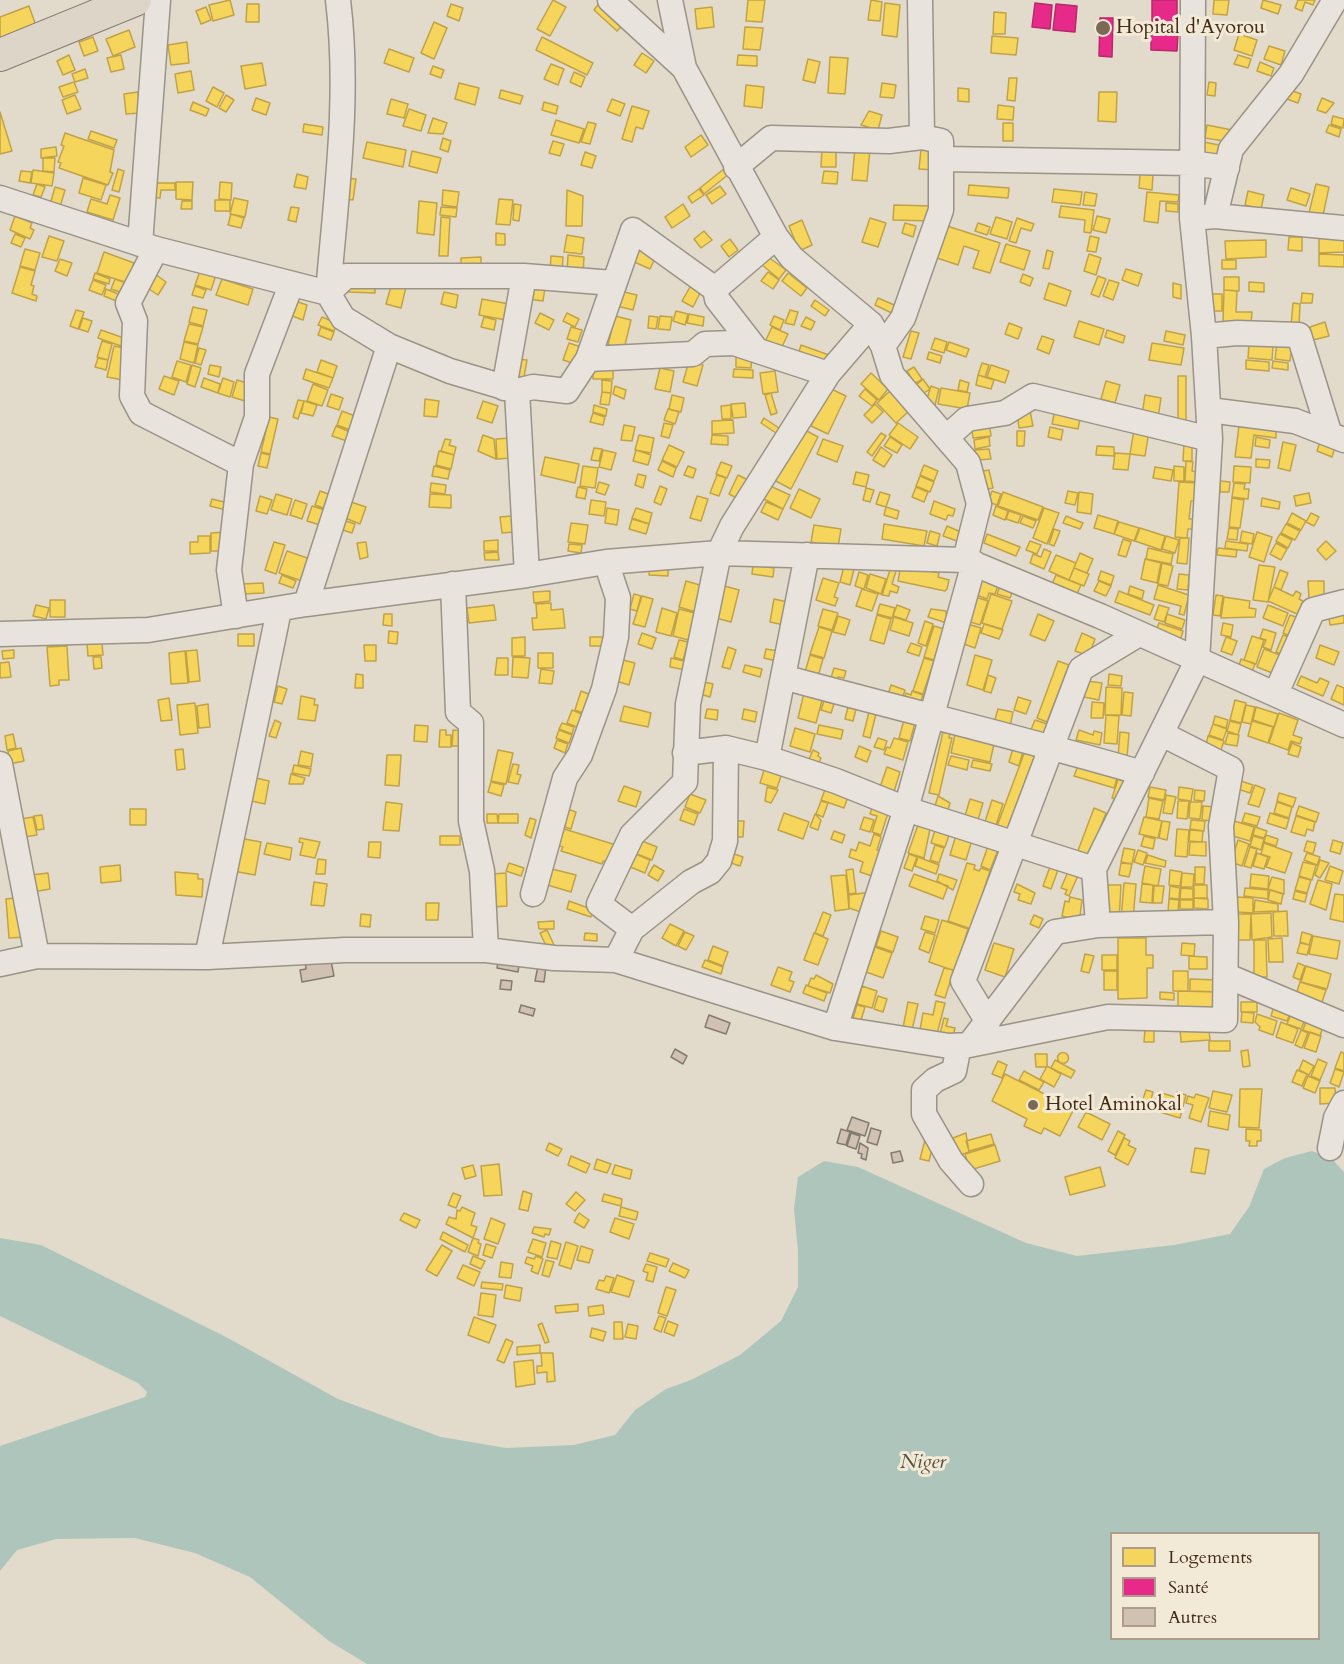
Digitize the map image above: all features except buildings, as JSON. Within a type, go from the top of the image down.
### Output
[{"type":"main road","points":[[0,56],[135,0]]},
{"type":"street","points":[[158,0],[148,246],[128,303],[135,321],[132,396],[141,413],[241,464]]},
{"type":"street","points":[[338,0],[341,25],[341,130],[328,293],[343,318],[389,346],[450,371],[511,390],[533,387],[567,391],[588,359],[633,230],[715,289],[717,299],[755,348]]},
{"type":"street","points":[[610,0],[684,68]]},
{"type":"street","points":[[670,0],[684,68],[776,237],[792,258],[871,324],[883,346],[892,375],[969,463],[979,504],[969,561],[906,809],[835,1028]]},
{"type":"street","points":[[920,0],[922,137]]},
{"type":"street","points":[[1098,925],[1094,869],[1197,661],[1210,439],[1204,336],[1204,217],[1191,163],[1193,0]]},
{"type":"street","points":[[1204,217],[1227,168],[1231,148],[1291,74],[1335,0]]},
{"type":"street","points":[[736,167],[771,138],[889,141],[922,137],[941,141],[941,210],[903,318],[883,346]]},
{"type":"street","points":[[942,159],[1191,163],[1227,168]]},
{"type":"street","points":[[0,198],[148,246],[328,293]]},
{"type":"street","points":[[1204,217],[1344,228]]},
{"type":"street","points":[[715,289],[776,237]]},
{"type":"street","points":[[328,293],[346,276],[524,276],[613,283]]},
{"type":"street","points":[[524,276],[511,390],[527,575]]},
{"type":"street","points":[[236,616],[229,570],[241,464],[257,417],[257,374],[291,285]]},
{"type":"street","points":[[632,929],[599,904],[632,835],[685,782],[688,704],[718,553],[732,526],[828,374],[871,324]]},
{"type":"street","points":[[1204,336],[1237,333],[1299,335],[1336,436]]},
{"type":"street","points":[[588,359],[693,354],[705,344],[734,343],[755,348],[828,374]]},
{"type":"street","points":[[306,604],[389,346]]},
{"type":"street","points":[[947,437],[967,419],[1005,413],[1033,396],[1210,439]]},
{"type":"street","points":[[1209,410],[1295,422],[1336,436]]},
{"type":"street","points":[[0,634],[148,630],[306,604],[527,575],[606,562],[718,553],[969,561],[1344,724]]},
{"type":"street","points":[[767,758],[807,555]]},
{"type":"street","points":[[533,894],[565,778],[580,755],[600,700],[616,637],[618,598],[606,562]]},
{"type":"street","points":[[453,585],[458,712],[471,723],[471,821],[482,871],[486,950]]},
{"type":"street","points":[[1276,693],[1313,610],[1344,602]]},
{"type":"street","points":[[207,957],[279,610]]},
{"type":"street","points":[[988,1022],[963,981],[1081,669],[1138,634]]},
{"type":"street","points":[[783,678],[1052,746],[1142,773]]},
{"type":"street","points":[[0,964],[37,956],[207,957],[345,950],[486,950],[554,958],[616,960],[835,1028],[964,1045],[1108,1017],[1225,1020],[1226,922],[1221,826],[1231,769],[1162,734]]},
{"type":"street","points":[[685,753],[726,748],[767,758],[836,781],[906,809],[1094,869]]},
{"type":"street","points":[[616,960],[632,929],[691,882],[710,872],[719,861],[725,841],[726,748]]},
{"type":"street","points":[[0,769],[37,956]]},
{"type":"street","points":[[971,1184],[951,1161],[924,1114],[924,1090],[935,1080],[954,1071],[964,1045],[988,1022],[1055,932],[1098,925],[1226,922]]},
{"type":"street","points":[[1227,976],[1344,1025]]},
{"type":"street","points":[[1330,1148],[1336,1118],[1344,1103]]},
{"type":"water","name":"Niger","points":[[1312,1151],[1332,1159],[1344,1172],[1344,1664],[367,1664],[329,1641],[250,1577],[195,1553],[135,1538],[56,1539],[17,1550],[0,1571],[0,1446],[145,1397],[147,1392],[138,1383],[0,1316],[0,1238],[41,1245],[228,1338],[338,1399],[441,1437],[506,1448],[574,1445],[615,1435],[635,1410],[666,1389],[691,1380],[740,1355],[781,1321],[798,1287],[798,1251],[794,1209],[798,1177],[824,1161],[858,1167],[1026,1243],[1077,1256],[1174,1245],[1230,1234],[1249,1207],[1264,1169],[1285,1158]]},
{"type":"place","name":"Hopital d'Ayorou","points":[[1103,28]]},
{"type":"place","name":"Hotel Aminokal","points":[[1033,1105]]}]
